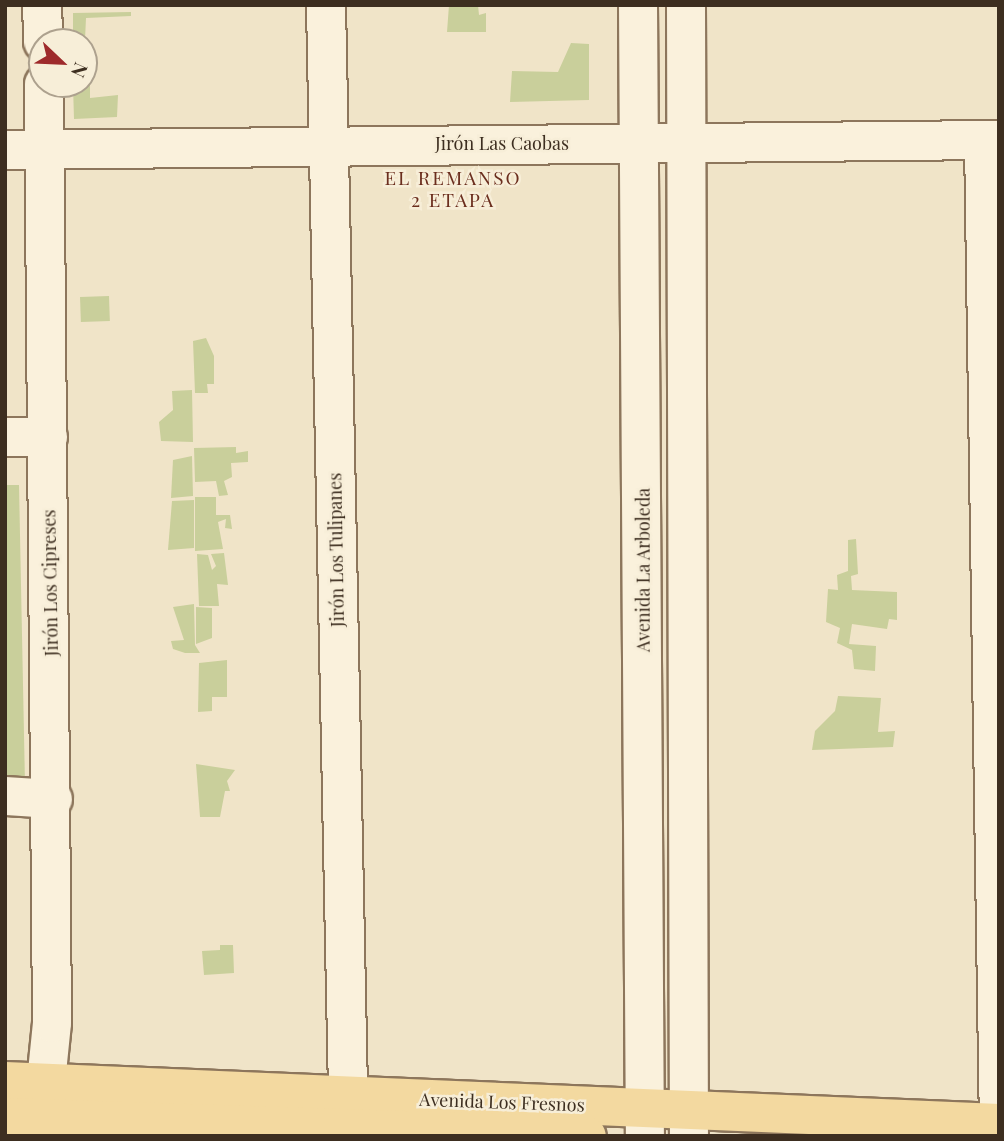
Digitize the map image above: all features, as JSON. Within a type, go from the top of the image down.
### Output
[{"type":"main road","name":"Avenida Los Fresnos","points":[[5,1081],[348,1096],[646,1122],[999,1123]]},
{"type":"main road","name":"Avenida Los Fresnos","points":[[12,1124],[587,1136]]},
{"type":"street","points":[[42,5],[43,28]]},
{"type":"street","name":"Jirón Los Tulipanes","points":[[326,5],[348,1096]]},
{"type":"street","name":"Avenida La Arboleda","points":[[638,5],[646,1122]]},
{"type":"street","points":[[686,5],[690,1123]]},
{"type":"street","name":"Jirón Los Cipreses","points":[[44,98],[53,799],[52,1023],[46,1082]]},
{"type":"street","points":[[991,140],[999,1123]]},
{"type":"street","name":"Jirón Las Caobas","points":[[5,150],[328,144],[688,144],[991,140]]},
{"type":"street","points":[[5,437],[48,437]]},
{"type":"street","points":[[5,796],[53,799]]},
{"type":"street","points":[[12,1124],[46,1082]]},
{"type":"green space","points":[[449,5],[478,5],[479,15],[486,13],[486,32],[447,32]]},
{"type":"green space","points":[[131,12],[131,16],[86,18],[86,28],[73,28],[73,13]]},
{"type":"green space","points":[[571,43],[589,44],[589,100],[510,102],[512,71],[558,72]]},
{"type":"green space","points":[[118,95],[117,117],[74,119],[73,98]]},
{"type":"green space","points":[[109,296],[110,321],[81,322],[80,297]]},
{"type":"green space","points":[[206,338],[214,356],[214,384],[207,384],[208,393],[195,393],[193,341]]},
{"type":"green space","points":[[192,390],[193,442],[161,441],[159,422],[173,410],[172,391]]},
{"type":"green space","points":[[236,447],[236,453],[248,451],[248,462],[231,463],[232,477],[224,481],[228,495],[219,496],[216,481],[195,482],[194,448]]},
{"type":"green space","points":[[192,456],[193,496],[171,498],[173,460]]},
{"type":"green space","points":[[5,485],[19,485],[25,784],[5,783]]},
{"type":"green space","points":[[195,497],[216,497],[216,515],[230,515],[232,529],[225,528],[226,519],[218,522],[223,549],[195,551]]},
{"type":"green space","points":[[194,500],[194,548],[168,550],[172,501]]},
{"type":"green space","points":[[856,539],[858,574],[851,576],[852,590],[897,592],[897,620],[889,619],[887,629],[852,624],[849,644],[876,646],[875,671],[854,669],[852,650],[837,643],[840,628],[826,622],[828,589],[838,590],[837,575],[848,571],[848,540]]},
{"type":"green space","points":[[224,553],[228,585],[217,584],[219,606],[199,606],[197,554],[208,555],[212,570],[216,566],[211,554]]},
{"type":"green space","points":[[194,604],[195,645],[200,653],[185,653],[173,649],[171,641],[184,640],[173,607]]},
{"type":"green space","points":[[196,607],[212,608],[212,638],[196,644]]},
{"type":"green space","points":[[227,660],[227,697],[212,697],[212,711],[198,712],[199,663]]},
{"type":"green space","points":[[838,696],[881,698],[878,732],[895,731],[893,747],[812,750],[815,731],[835,711]]},
{"type":"green space","points":[[196,764],[235,770],[227,781],[230,791],[225,791],[220,817],[200,817]]},
{"type":"green space","points":[[220,945],[233,945],[234,973],[204,975],[202,951],[220,950]]},
{"type":"district","name":"EL REMANSO 2 ETAPA","points":[[453,189]]}]
